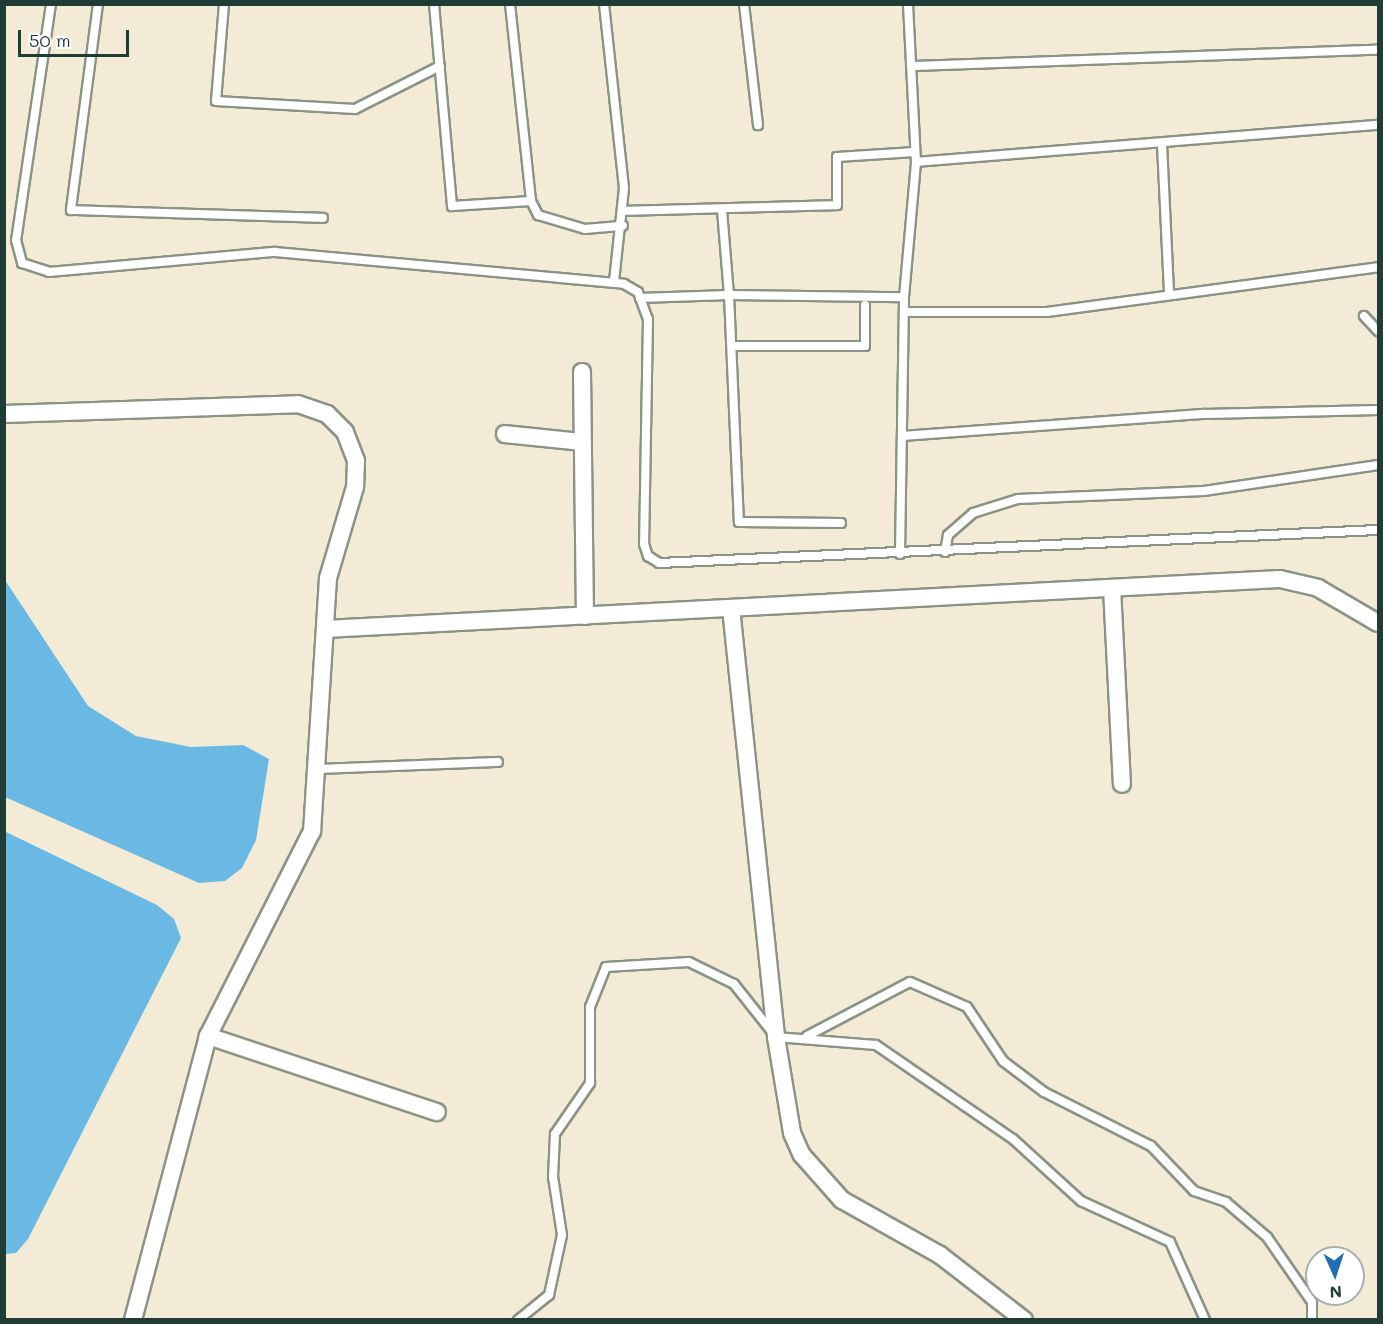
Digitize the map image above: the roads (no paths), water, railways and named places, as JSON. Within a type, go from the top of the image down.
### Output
[{"type":"street","points":[[582,372],[585,616]]},
{"type":"street","points":[[4,414],[298,404],[327,414],[345,432],[356,461],[355,487],[328,578],[312,831],[208,1036],[134,1320]]},
{"type":"street","points":[[506,434],[583,442]]},
{"type":"street","points":[[325,629],[1281,579],[1318,588],[1378,623]]},
{"type":"street","points":[[1112,588],[1122,784]]},
{"type":"street","points":[[731,608],[776,1037],[792,1133],[817,1175],[842,1200],[940,1255],[1024,1320]]},
{"type":"street","points":[[208,1036],[437,1112]]},
{"type":"lane","points":[[51,4],[16,240],[18,256],[31,269],[49,272],[275,252],[614,281],[640,298],[729,295],[904,297]]},
{"type":"lane","points":[[98,4],[71,210],[323,218]]},
{"type":"lane","points":[[224,4],[216,101],[355,109],[440,66]]},
{"type":"lane","points":[[435,4],[452,206],[531,201]]},
{"type":"lane","points":[[510,4],[531,201],[538,215],[556,224],[623,226]]},
{"type":"lane","points":[[604,4],[624,211],[614,281]]},
{"type":"lane","points":[[744,4],[758,125]]},
{"type":"lane","points":[[900,554],[904,297],[916,162],[908,4]]},
{"type":"lane","points":[[911,66],[1378,50]]},
{"type":"lane","points":[[916,162],[1378,125]]},
{"type":"lane","points":[[1162,144],[1169,295]]},
{"type":"lane","points":[[624,211],[837,205],[837,157],[915,152]]},
{"type":"lane","points":[[722,210],[734,346],[739,522],[841,523]]},
{"type":"lane","points":[[904,312],[1047,312],[1378,267]]},
{"type":"lane","points":[[640,298],[648,319],[648,556],[669,566],[1378,530]]},
{"type":"lane","points":[[734,346],[865,346],[865,305]]},
{"type":"lane","points":[[1364,316],[1378,331]]},
{"type":"lane","points":[[902,436],[1205,414],[1378,410]]},
{"type":"lane","points":[[945,552],[948,535],[963,520],[1018,499],[1204,491],[1378,465]]},
{"type":"lane","points":[[316,769],[498,762]]},
{"type":"lane","points":[[518,1320],[549,1295],[562,1235],[553,1177],[555,1134],[590,1083],[590,1007],[606,967],[689,962],[734,984],[776,1037],[807,1036],[876,1045],[1013,1139],[1081,1201],[1170,1242],[1205,1320]]},
{"type":"lane","points":[[807,1036],[910,981],[967,1007],[1003,1061],[1044,1092],[1150,1146],[1194,1191],[1226,1202],[1267,1237],[1312,1302],[1312,1320]]},
{"type":"water","points":[[5,580],[88,706],[136,736],[191,747],[243,745],[269,759],[256,840],[242,868],[225,881],[199,883],[5,797]]},
{"type":"water","points":[[4,831],[157,905],[174,919],[181,938],[28,1239],[16,1253],[5,1254]]}]
